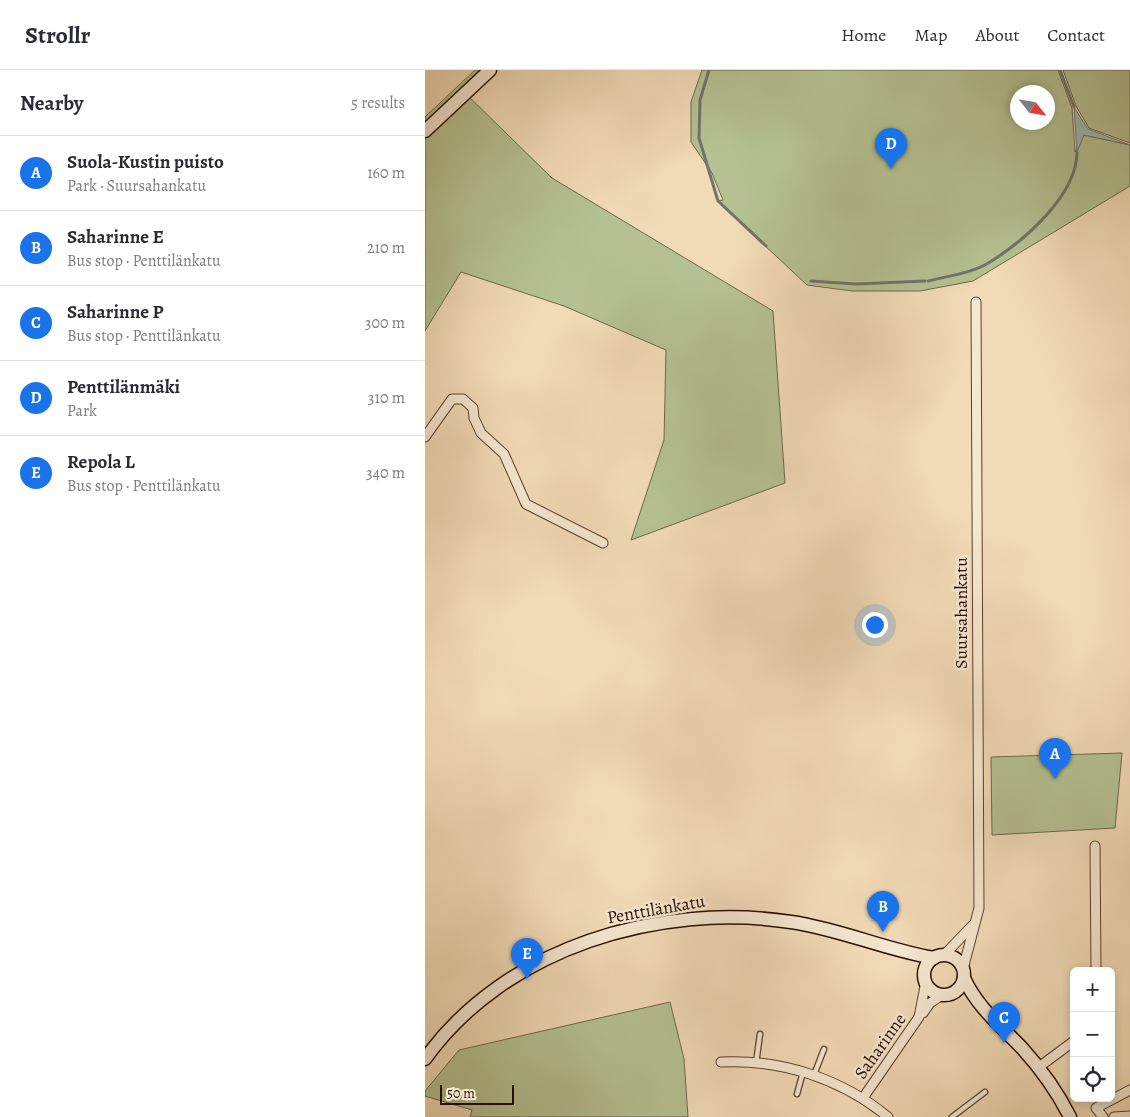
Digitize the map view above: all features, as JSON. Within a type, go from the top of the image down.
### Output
[{"type":"street","points":[[425,131],[490,70]]},
{"type":"street","name":"Suursahankatu","points":[[963,974],[979,908],[976,302]]},
{"type":"street","points":[[425,437],[446,404],[452,399],[463,399],[473,408],[474,418],[481,433],[504,454],[526,504],[603,543]]},
{"type":"street","points":[[1095,846],[1096,967]]},
{"type":"street","name":"Penttilänkatu","points":[[425,1058],[461,1018],[514,978],[579,944],[633,927],[712,916],[764,918],[821,927],[900,951],[939,957]]},
{"type":"street","points":[[925,977],[928,964],[939,957],[975,923]]},
{"type":"street","points":[[900,951],[925,977],[933,991],[967,1000],[993,1020]]},
{"type":"street","points":[[939,957],[955,959],[972,996],[1039,1067],[1059,1095],[1070,1117]]},
{"type":"street","points":[[919,1017],[930,1003],[958,989],[963,974]]},
{"type":"street","name":"Saharinne","points":[[863,1098],[919,1017],[925,977]]},
{"type":"street","points":[[1039,1067],[1070,1044]]},
{"type":"street","points":[[721,1062],[756,1063],[803,1071],[833,1082],[863,1098],[888,1117]]},
{"type":"street","points":[[1103,1117],[1096,1108],[1130,1090]]},
{"type":"street","points":[[1113,1117],[1130,1116]]},
{"type":"lane","points":[[756,1063],[760,1034]]},
{"type":"lane","points":[[814,1075],[824,1048]]},
{"type":"lane","points":[[797,1094],[803,1071]]},
{"type":"lane","points":[[952,1117],[985,1092]]},
{"type":"green space","points":[[475,70],[483,70],[462,90],[552,178],[773,311],[785,483],[631,540],[664,440],[666,350],[564,306],[461,272],[425,331],[425,117]]},
{"type":"green space","points":[[702,70],[1058,70],[1072,108],[1075,152],[1084,135],[1130,145],[1130,186],[973,281],[920,291],[852,291],[807,285],[717,201],[723,200],[712,173],[691,142],[691,102]]},
{"type":"green space","points":[[1063,70],[1130,70],[1130,143],[1089,128],[1076,106]]},
{"type":"green space","points":[[1122,753],[1115,828],[992,835],[991,757]]},
{"type":"green space","points":[[670,1002],[684,1059],[688,1117],[470,1117],[472,1110],[425,1096],[425,1091],[459,1050]]},
{"type":"water","points":[[1074,107],[1088,129],[1130,145],[1084,135],[1077,152]]},
{"type":"waterway","points":[[709,70],[700,100],[699,138],[718,201],[766,246]]},
{"type":"waterway","points":[[1060,70],[1074,107]]},
{"type":"waterway","points":[[928,281],[960,274],[983,266],[1018,242],[1047,215],[1059,200],[1075,168],[1077,152]]},
{"type":"waterway","points":[[811,281],[856,284],[925,281]]},
{"type":"place","name":"Penttilänmäki","points":[[891,169]]},
{"type":"place","name":"Suola-Kustin puisto","points":[[1055,779]]},
{"type":"place","name":"Saharinne E","points":[[883,932]]},
{"type":"place","name":"Repola L","points":[[527,979]]},
{"type":"place","name":"Saharinne P","points":[[1004,1043]]}]
